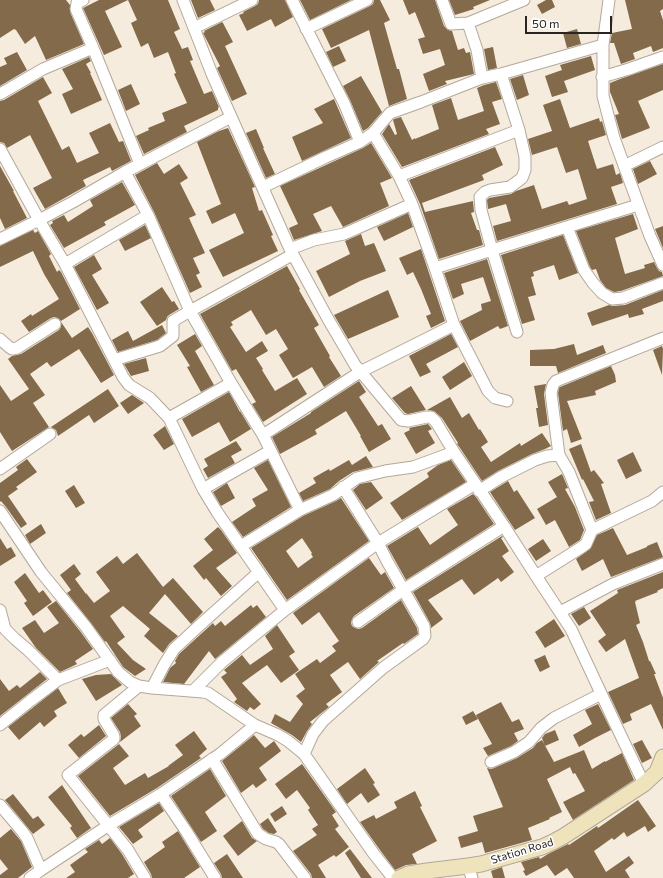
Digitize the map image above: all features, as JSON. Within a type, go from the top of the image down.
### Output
[{"type":"main road","name":"Station Road","points":[[399,878],[408,874],[428,871],[470,872],[481,864],[542,847],[553,842],[644,784],[657,772],[663,758]]},
{"type":"street","points":[[83,0],[73,5],[93,48],[140,164]]},
{"type":"street","points":[[183,0],[212,74],[291,252],[355,365],[400,420],[408,421],[427,417],[436,422],[477,488],[504,526],[571,629],[644,784]]},
{"type":"street","points":[[194,28],[252,0]]},
{"type":"street","points":[[292,0],[344,103],[360,142]]},
{"type":"street","points":[[306,29],[367,0]]},
{"type":"street","points":[[442,0],[451,24],[468,23],[524,0]]},
{"type":"street","points":[[609,0],[602,45],[603,96],[614,138],[650,236],[663,265]]},
{"type":"street","points":[[468,23],[477,50],[482,78]]},
{"type":"street","points":[[263,187],[360,142],[373,133],[390,113],[482,78],[602,45]]},
{"type":"street","points":[[0,94],[42,70],[93,48]]},
{"type":"street","points":[[602,77],[663,57]]},
{"type":"street","points":[[501,74],[519,130],[526,158],[525,170],[522,178],[510,187],[485,192],[480,196],[479,201],[517,332]]},
{"type":"street","points":[[0,239],[39,220],[125,172],[231,117]]},
{"type":"street","points":[[400,176],[519,130]]},
{"type":"street","points":[[373,133],[400,176],[412,204],[454,325],[488,391],[495,398],[507,401]]},
{"type":"street","points":[[624,166],[663,147]]},
{"type":"street","points":[[0,149],[65,264],[123,377],[129,385],[150,398],[169,418],[203,489],[285,610]]},
{"type":"street","points":[[125,172],[148,215],[190,311],[263,435],[300,510]]},
{"type":"street","points":[[114,360],[160,346],[173,336],[174,322],[190,311],[291,252],[314,240],[344,234],[412,204]]},
{"type":"street","points":[[435,268],[638,204]]},
{"type":"street","points":[[65,264],[148,215]]},
{"type":"street","points":[[567,226],[584,270],[602,293],[612,299],[623,298],[663,283]]},
{"type":"street","points":[[0,339],[9,347],[17,348],[55,324]]},
{"type":"street","points":[[263,435],[360,372],[454,325]]},
{"type":"street","points":[[592,530],[569,472],[559,456],[551,393],[553,385],[556,381],[562,378],[663,338]]},
{"type":"street","points":[[169,418],[231,383]]},
{"type":"street","points":[[0,469],[50,434]]},
{"type":"street","points":[[203,489],[270,451]]},
{"type":"street","points":[[241,546],[300,510],[333,494],[361,477],[413,467],[454,452]]},
{"type":"street","points":[[193,691],[222,662],[285,610],[378,544],[477,488],[535,460],[546,456],[559,456]]},
{"type":"street","points":[[304,754],[313,734],[323,721],[384,668],[425,636],[424,626],[378,544],[343,487]]},
{"type":"street","points":[[536,576],[582,548],[586,544],[592,530],[652,501],[663,492]]},
{"type":"street","points":[[0,511],[41,572],[86,627],[118,672],[130,682],[139,686],[208,693],[255,725],[288,741],[304,754],[374,854],[393,878]]},
{"type":"street","points":[[358,622],[403,590],[504,526]]},
{"type":"street","points":[[560,612],[613,584],[663,564]]},
{"type":"street","points":[[152,688],[174,649],[259,572]]},
{"type":"street","points":[[0,610],[5,629],[58,680]]},
{"type":"street","points":[[0,725],[58,680],[110,660]]},
{"type":"street","points":[[132,878],[144,875],[128,850],[68,774],[114,739],[113,734],[104,719],[104,715],[139,686]]},
{"type":"street","points":[[491,762],[514,752],[529,742],[554,718],[601,694]]},
{"type":"street","points":[[30,878],[109,825],[161,794],[212,759],[255,725]]},
{"type":"street","points":[[212,759],[258,834],[279,844],[305,878]]},
{"type":"street","points":[[161,794],[215,878]]},
{"type":"street","points":[[0,805],[22,831],[41,870]]},
{"type":"building","points":[[0,0],[66,0],[70,5],[70,12],[84,44],[46,60],[35,36],[25,44],[14,29],[0,38]]},
{"type":"building","points":[[99,0],[128,0],[105,11],[122,47],[104,55],[83,8]]},
{"type":"building","points":[[128,0],[168,0],[180,29],[174,32],[182,49],[188,47],[193,60],[190,61],[204,94],[212,91],[219,107],[218,110],[184,126],[187,132],[144,154],[136,136],[149,130],[148,128],[165,121],[162,113],[187,103],[174,74],[176,73],[168,52],[154,58],[148,43],[141,47],[131,23],[137,20]]},
{"type":"building","points":[[191,0],[210,0],[215,10],[198,18]]},
{"type":"building","points":[[259,0],[285,0],[293,17],[275,27],[271,19],[247,31],[239,15],[258,4]]},
{"type":"building","points":[[300,0],[351,0],[310,20]]},
{"type":"building","points":[[374,0],[380,0],[390,20],[384,23],[407,99],[389,106],[369,30],[331,48],[322,29],[370,6],[373,4]]},
{"type":"building","points":[[403,0],[435,0],[444,26],[448,30],[452,31],[458,50],[464,48],[466,53],[470,52],[474,74],[445,81],[447,84],[429,91],[423,74],[445,65],[440,49],[423,54],[418,39],[425,37],[415,12],[409,15]]},
{"type":"building","points":[[449,0],[490,0],[473,7],[474,9],[455,15]]},
{"type":"building","points":[[546,0],[552,0],[555,7],[542,14],[537,5]]},
{"type":"building","points":[[625,0],[663,0],[663,9],[660,11],[663,20],[663,48],[653,52],[651,46],[633,53],[635,59],[621,64],[614,43],[610,43],[612,33],[632,29]]},
{"type":"building","points":[[222,22],[233,42],[225,46],[247,94],[232,101],[217,68],[220,66],[203,33],[205,32],[204,31]]},
{"type":"building","points":[[577,29],[581,44],[567,48],[563,33]]},
{"type":"building","points":[[339,46],[346,61],[333,67],[326,52]]},
{"type":"building","points":[[493,47],[497,68],[488,70],[484,49]]},
{"type":"building","points":[[17,52],[27,70],[0,86],[0,67],[7,64],[4,58]]},
{"type":"building","points":[[591,56],[595,70],[564,81],[568,92],[552,97],[545,76],[562,70],[560,65]]},
{"type":"building","points":[[89,57],[91,61],[86,64],[102,100],[71,114],[62,94],[73,89],[62,69]]},
{"type":"building","points":[[663,64],[663,90],[638,101],[650,128],[622,139],[615,115],[619,114],[610,92],[610,83]]},
{"type":"building","points":[[523,75],[529,95],[517,100],[510,79]]},
{"type":"building","points":[[361,76],[382,112],[368,128],[363,131],[343,86]]},
{"type":"building","points":[[43,77],[52,93],[38,101],[62,150],[69,146],[77,163],[99,153],[89,133],[110,123],[119,142],[123,141],[131,161],[112,171],[110,167],[83,180],[86,186],[45,209],[33,188],[52,178],[30,135],[7,148],[4,143],[0,142],[0,101]]},
{"type":"building","points":[[496,82],[502,99],[492,102],[500,124],[486,129],[489,134],[402,167],[382,134],[389,124],[395,135],[397,134],[394,119],[401,117],[412,140],[415,139],[439,129],[432,105],[451,98],[458,120],[484,111],[477,88]]},
{"type":"building","points":[[131,84],[140,104],[126,111],[118,90]]},
{"type":"building","points":[[334,99],[351,138],[302,161],[292,137],[323,123],[314,109]]},
{"type":"building","points":[[560,99],[570,128],[599,118],[600,122],[602,121],[606,135],[588,141],[597,169],[613,164],[616,175],[620,173],[623,183],[611,187],[617,204],[497,241],[493,226],[511,221],[506,204],[488,209],[487,200],[489,198],[511,194],[534,185],[542,209],[567,201],[569,205],[587,199],[578,169],[566,173],[557,147],[532,155],[528,139],[552,131],[543,105]]},
{"type":"building","points":[[228,128],[255,187],[252,188],[259,211],[262,210],[278,251],[223,277],[209,250],[244,233],[235,213],[212,224],[206,211],[221,204],[197,142]]},
{"type":"building","points":[[256,129],[275,174],[266,178],[246,133]]},
{"type":"building","points":[[371,143],[392,178],[380,183],[389,206],[343,227],[331,206],[313,214],[322,231],[294,240],[289,228],[298,224],[280,186]]},
{"type":"building","points":[[495,147],[503,165],[482,175],[484,180],[422,203],[425,212],[473,201],[474,212],[471,213],[477,230],[479,230],[483,245],[439,259],[420,204],[409,180]]},
{"type":"building","points":[[650,161],[657,174],[638,184],[633,169]]},
{"type":"building","points":[[157,163],[164,174],[179,164],[188,178],[180,183],[196,215],[189,218],[205,253],[193,258],[200,273],[196,275],[202,287],[190,293],[154,212],[135,175]]},
{"type":"building","points":[[0,166],[27,218],[5,229],[0,218]]},
{"type":"building","points":[[122,182],[135,205],[104,222],[106,225],[64,248],[50,225],[53,223],[52,221],[64,215],[68,222],[93,206],[90,200]]},
{"type":"building","points":[[408,213],[413,227],[384,241],[377,227]]},
{"type":"building","points":[[633,214],[638,229],[615,238],[625,274],[645,268],[644,265],[654,262],[659,271],[662,272],[663,276],[621,291],[614,292],[606,288],[600,280],[596,269],[592,270],[590,267],[576,231]]},
{"type":"building","points":[[145,225],[151,238],[125,251],[119,240]]},
{"type":"building","points":[[663,226],[663,248],[655,229]]},
{"type":"building","points":[[33,230],[35,233],[38,231],[51,254],[49,256],[57,272],[59,270],[61,272],[80,309],[61,321],[58,318],[51,318],[29,332],[21,321],[59,299],[44,274],[33,251],[0,267],[0,246]]},
{"type":"building","points":[[361,234],[365,246],[374,243],[386,271],[360,281],[329,297],[316,271],[350,254],[345,241]]},
{"type":"building","points":[[563,235],[578,273],[559,280],[554,265],[533,272],[534,276],[531,277],[536,295],[528,297],[535,320],[522,324],[501,255]]},
{"type":"building","points":[[421,249],[445,321],[431,328],[426,316],[431,314],[421,289],[413,272],[407,275],[399,258]]},
{"type":"building","points":[[94,255],[102,269],[92,275],[109,303],[97,310],[74,267]]},
{"type":"building","points":[[487,259],[508,326],[500,329],[498,326],[470,341],[460,321],[482,310],[481,304],[491,301],[483,277],[461,284],[464,294],[453,299],[444,273]]},
{"type":"building","points":[[287,266],[319,325],[314,328],[341,376],[324,387],[312,367],[293,378],[279,355],[288,349],[276,329],[266,335],[251,310],[231,322],[233,325],[230,327],[246,352],[262,341],[268,351],[256,358],[275,391],[297,378],[307,394],[263,422],[252,404],[256,402],[236,369],[232,371],[200,314]]},
{"type":"building","points":[[162,287],[172,302],[174,301],[179,309],[169,315],[166,320],[157,326],[140,302]]},
{"type":"building","points":[[388,290],[399,317],[348,339],[334,315]]},
{"type":"building","points":[[663,290],[663,301],[642,309],[644,314],[629,318],[628,314],[592,326],[587,313],[609,305],[625,305]]},
{"type":"building","points":[[61,322],[72,338],[88,327],[114,375],[101,383],[79,349],[51,367],[47,362],[30,374],[45,395],[33,403],[49,427],[12,451],[0,432],[0,385],[11,401],[29,389],[8,359],[12,356],[21,354],[59,330],[61,327]]},
{"type":"building","points":[[162,325],[166,333],[157,340],[118,352],[112,340],[128,331],[133,341]]},
{"type":"building","points":[[195,334],[202,346],[195,351],[214,385],[201,392],[187,367],[190,366],[177,345]]},
{"type":"building","points":[[451,334],[458,347],[426,364],[431,372],[420,377],[409,356]]},
{"type":"building","points":[[574,344],[577,355],[603,345],[606,353],[558,373],[556,366],[530,366],[530,350],[554,349]]},
{"type":"building","points":[[662,346],[663,349],[662,375],[653,350]]},
{"type":"building","points":[[146,358],[149,371],[131,376],[124,364]]},
{"type":"building","points":[[464,362],[472,376],[450,390],[442,377]]},
{"type":"building","points":[[611,366],[616,382],[595,391],[596,395],[567,401],[582,439],[571,443],[567,429],[563,431],[558,393],[559,388]]},
{"type":"building","points":[[359,381],[366,392],[359,397],[378,426],[382,424],[391,439],[369,452],[346,411],[315,430],[317,434],[280,454],[272,437]]},
{"type":"building","points":[[546,384],[544,394],[548,425],[539,427],[536,408],[538,408],[534,386]]},
{"type":"building","points":[[411,386],[426,410],[408,414],[405,413],[392,398]]},
{"type":"building","points":[[108,389],[119,406],[94,423],[89,415],[58,436],[56,430],[51,427]]},
{"type":"building","points":[[229,392],[251,429],[230,442],[219,422],[192,437],[182,419]]},
{"type":"building","points":[[132,395],[144,403],[128,414],[120,403]]},
{"type":"building","points":[[450,397],[462,418],[469,413],[479,430],[480,429],[488,442],[481,447],[491,462],[520,443],[521,446],[542,433],[551,446],[498,471],[482,481],[457,444],[458,443],[442,418],[434,411],[427,410]]},
{"type":"building","points":[[428,424],[432,429],[428,431],[435,443],[416,454],[404,433],[410,430],[409,428]]},
{"type":"building","points":[[165,426],[174,444],[164,450],[153,435]]},
{"type":"building","points":[[236,441],[242,450],[231,456],[235,463],[208,478],[203,469],[208,466],[204,459]]},
{"type":"building","points":[[581,444],[591,472],[594,470],[604,483],[601,484],[611,513],[596,520],[589,502],[594,501],[583,479],[582,480],[569,449]]},
{"type":"building","points":[[633,452],[642,471],[626,479],[617,460]]},
{"type":"building","points":[[366,456],[373,467],[353,472],[330,489],[303,501],[299,493],[316,483],[313,478],[329,469],[330,471],[349,460],[352,465]]},
{"type":"building","points":[[27,459],[37,472],[16,487],[18,489],[8,496],[27,524],[21,528],[6,507],[1,501],[0,502],[0,483],[18,470],[16,467]]},
{"type":"building","points":[[268,460],[291,507],[243,537],[232,522],[256,506],[252,499],[268,490],[254,468]]},
{"type":"building","points":[[451,460],[466,482],[402,520],[390,503],[429,477],[427,473],[438,465]]},
{"type":"building","points":[[562,474],[568,488],[565,489],[575,507],[584,530],[580,540],[569,547],[555,520],[546,525],[537,509],[557,497],[548,482]]},
{"type":"building","points":[[508,481],[514,492],[517,490],[535,518],[515,530],[490,492]]},
{"type":"building","points":[[371,482],[383,498],[366,510],[353,490],[360,484]]},
{"type":"building","points":[[227,483],[235,498],[221,506],[213,492]]},
{"type":"building","points":[[74,485],[85,503],[76,508],[65,491]]},
{"type":"building","points":[[473,494],[494,524],[406,580],[387,546],[418,527],[430,545],[458,525],[447,509]]},
{"type":"building","points":[[341,498],[369,541],[287,600],[251,548],[303,516]],"holes":[[[302,538],[312,553],[311,554],[313,557],[298,568],[286,551]]]},
{"type":"building","points":[[41,524],[46,533],[30,544],[25,535]]},
{"type":"building","points":[[218,527],[237,553],[216,568],[232,586],[221,596],[206,578],[204,580],[193,566],[213,550],[204,539]]},
{"type":"building","points":[[613,528],[627,555],[657,542],[663,557],[611,577],[603,559],[582,571],[576,559],[590,549],[597,535]]},
{"type":"building","points":[[502,536],[503,537],[501,538],[509,551],[502,556],[514,572],[501,582],[498,578],[474,595],[462,579],[428,600],[443,619],[431,628],[430,623],[413,592]]},
{"type":"building","points":[[0,538],[7,549],[11,547],[16,556],[0,566]]},
{"type":"building","points":[[543,539],[551,551],[536,561],[528,549]]},
{"type":"building","points":[[137,553],[163,587],[173,578],[203,612],[191,624],[165,594],[149,613],[178,636],[169,644],[163,653],[144,636],[150,629],[123,606],[110,616],[125,637],[117,643],[133,660],[146,669],[135,676],[123,667],[106,641],[105,642],[67,593],[71,590],[60,575],[74,564],[81,574],[75,579],[94,603],[110,591],[96,572],[117,556],[123,564]]},
{"type":"building","points":[[369,558],[381,575],[385,572],[394,588],[354,616],[351,623],[352,626],[359,629],[362,628],[401,600],[417,628],[418,634],[377,661],[379,662],[360,679],[348,662],[330,675],[342,692],[326,704],[329,707],[310,722],[312,724],[301,742],[271,723],[275,714],[290,722],[303,704],[296,696],[305,689],[295,674],[317,659],[320,663],[336,651],[332,646],[339,641],[319,612],[302,625],[293,613]]},
{"type":"building","points":[[663,572],[663,588],[657,591],[658,592],[635,602],[640,623],[636,625],[649,661],[656,674],[654,674],[663,698],[663,730],[651,704],[630,714],[632,720],[623,724],[608,692],[639,678],[625,639],[606,652],[598,641],[606,635],[590,611],[618,593],[617,590]]},
{"type":"building","points":[[25,573],[39,593],[43,590],[52,602],[33,616],[24,603],[27,601],[14,582]]},
{"type":"building","points":[[56,601],[93,649],[75,661],[77,664],[60,672],[36,648],[22,628],[35,620],[44,633],[59,623],[47,607]]},
{"type":"building","points":[[251,605],[253,608],[257,605],[266,617],[215,659],[209,651],[184,684],[163,682],[170,668],[176,663],[175,661],[179,654],[213,623],[215,626],[221,621],[225,626]]},
{"type":"building","points":[[584,607],[591,618],[579,626],[571,614]]},
{"type":"building","points":[[554,619],[565,636],[545,648],[535,632]]},
{"type":"building","points":[[277,625],[295,652],[289,656],[299,670],[281,683],[267,665],[242,683],[261,704],[254,710],[250,707],[247,711],[234,702],[237,699],[221,677],[227,673],[224,670],[242,655],[250,665],[273,649],[265,636]]},
{"type":"building","points":[[545,655],[550,667],[540,672],[534,660]]},
{"type":"building","points":[[40,672],[47,679],[0,716],[0,679],[9,691],[17,685],[20,688]]},
{"type":"building","points":[[111,674],[122,685],[96,701],[82,679],[96,675]]},
{"type":"building","points":[[58,688],[67,703],[54,711],[57,716],[44,727],[40,722],[19,740],[8,727]]},
{"type":"building","points":[[501,702],[512,722],[519,719],[524,729],[514,733],[518,741],[511,746],[488,756],[483,748],[492,744],[476,715]]},
{"type":"building","points":[[128,704],[137,714],[134,716],[141,726],[120,742],[120,732],[111,718]]},
{"type":"building","points":[[598,704],[611,730],[579,747],[573,735],[592,724],[585,710]]},
{"type":"building","points":[[473,711],[478,719],[466,725],[462,717]]},
{"type":"building","points":[[99,725],[106,736],[79,758],[68,745],[81,734],[84,737]]},
{"type":"building","points":[[555,730],[559,740],[545,746],[542,738],[545,734]]},
{"type":"building","points":[[194,731],[207,749],[199,756],[201,758],[157,788],[110,816],[78,776],[119,744],[129,756],[113,768],[125,785],[145,773],[148,778],[169,766],[183,755],[175,745]]},
{"type":"building","points":[[254,735],[265,748],[274,741],[281,751],[259,768],[267,780],[256,788],[253,784],[241,793],[222,761]]},
{"type":"building","points":[[542,740],[554,762],[584,750],[592,769],[622,753],[634,780],[573,820],[563,802],[585,791],[570,767],[547,779],[562,812],[549,818],[550,819],[528,828],[532,840],[485,853],[482,842],[461,848],[458,837],[478,831],[473,816],[503,807],[487,768],[494,768],[517,758],[533,748]]},
{"type":"building","points":[[642,740],[652,758],[642,763],[633,744]]},
{"type":"building","points":[[302,764],[336,812],[332,815],[339,826],[335,829],[349,847],[336,857],[334,855],[318,865],[326,878],[312,878],[311,874],[293,851],[317,835],[312,829],[318,825],[308,810],[310,808],[297,790],[286,799],[275,784]]},
{"type":"building","points":[[365,768],[375,783],[373,784],[380,795],[368,803],[361,793],[347,804],[337,789]]},
{"type":"building","points":[[210,769],[226,796],[205,812],[217,831],[201,842],[171,796]]},
{"type":"building","points":[[62,785],[91,828],[77,838],[70,828],[72,826],[48,797]]},
{"type":"building","points":[[415,791],[422,806],[420,807],[437,841],[412,854],[417,864],[406,865],[395,870],[360,822],[374,815],[376,819],[397,808],[394,802]]},
{"type":"building","points":[[13,794],[33,819],[38,816],[45,825],[33,834],[5,800]]},
{"type":"building","points":[[638,800],[656,826],[648,832],[645,826],[627,837],[624,832],[614,840],[612,838],[594,851],[606,872],[629,856],[634,863],[625,870],[630,878],[574,878],[567,868],[555,876],[547,865],[526,876],[521,862],[539,857],[540,859],[568,844],[569,845],[597,826],[598,828]]},
{"type":"building","points":[[159,803],[164,811],[138,830],[143,837],[133,844],[119,827]]},
{"type":"building","points":[[282,806],[287,814],[275,822],[270,814]]},
{"type":"building","points":[[268,818],[277,832],[274,834],[263,829],[260,824]]},
{"type":"building","points":[[242,821],[252,838],[257,841],[238,856],[223,836]]},
{"type":"building","points":[[11,829],[21,841],[32,867],[18,878],[0,878],[0,875],[8,869],[0,859],[0,838]]},
{"type":"building","points":[[178,831],[200,867],[184,878],[152,878],[144,862],[165,847],[162,842]]},
{"type":"building","points":[[110,838],[134,874],[128,878],[66,878],[75,872],[70,865],[88,852],[85,849],[99,840],[102,844]]},
{"type":"building","points":[[350,849],[372,878],[361,878],[345,853]]},
{"type":"building","points":[[227,854],[243,878],[222,878],[214,863]]},
{"type":"building","points":[[502,867],[505,878],[493,878],[491,871]]}]
